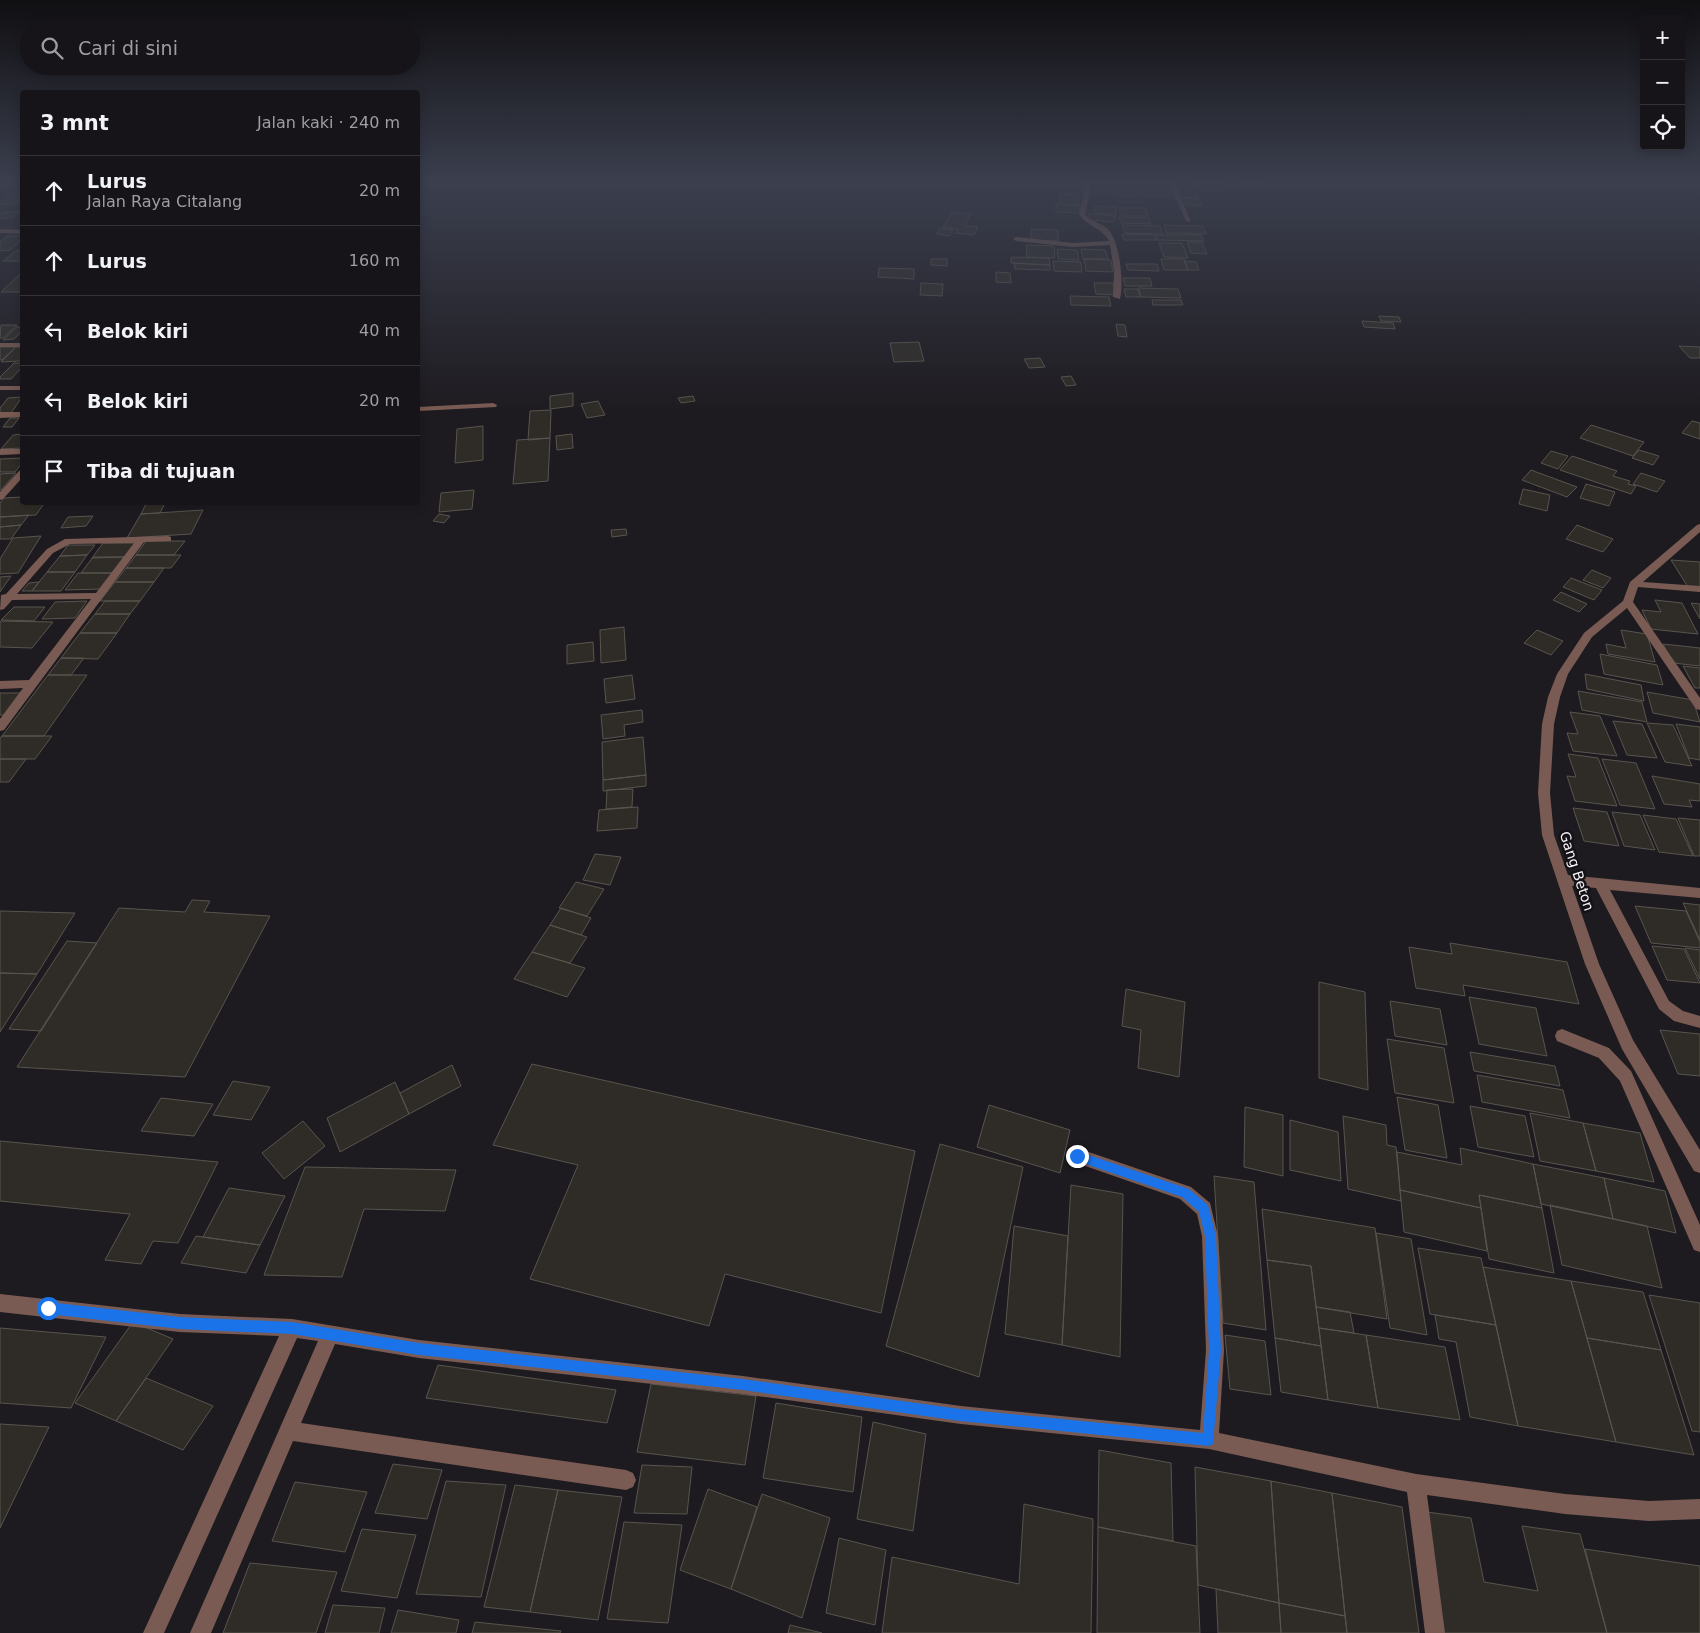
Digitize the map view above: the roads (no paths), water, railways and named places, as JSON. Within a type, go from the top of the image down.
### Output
[{"type":"street","points":[[1115,259],[1119,275],[1117,297]]},
{"type":"street","points":[[0,345],[20,345]]},
{"type":"street","points":[[0,388],[20,388]]},
{"type":"street","points":[[420,409],[493,405]]},
{"type":"street","points":[[0,415],[20,415]]},
{"type":"street","points":[[0,452],[20,452]]},
{"type":"street","points":[[0,497],[20,477]]},
{"type":"street","points":[[1700,527],[1634,584],[1628,602],[1700,706]]},
{"type":"street","points":[[0,607],[4,597],[50,550],[68,541],[168,539]]},
{"type":"street","points":[[0,727],[141,540]]},
{"type":"street","points":[[1634,584],[1700,589]]},
{"type":"street","points":[[4,597],[100,596]]},
{"type":"street","name":"Gang Beton","points":[[1628,602],[1588,635],[1563,674],[1554,697],[1548,724],[1544,793],[1548,835],[1592,964],[1627,1044],[1700,1165]]},
{"type":"street","points":[[0,685],[33,684]]},
{"type":"street","points":[[1563,880],[1700,893]]},
{"type":"street","points":[[1600,883],[1664,1005],[1679,1016],[1700,1022]]},
{"type":"street","points":[[1562,1036],[1604,1053],[1626,1076],[1700,1244]]},
{"type":"street","points":[[1077,1156],[1185,1193],[1204,1209],[1210,1236],[1215,1350],[1209,1440]]},
{"type":"street","points":[[0,1304],[180,1323],[292,1328],[419,1349],[743,1384],[960,1415],[1209,1440],[1416,1484],[1565,1504],[1649,1512],[1700,1509]]},
{"type":"street","points":[[153,1633],[292,1328]]},
{"type":"street","points":[[200,1633],[330,1335]]},
{"type":"street","points":[[288,1431],[626,1480]]},
{"type":"street","points":[[1416,1484],[1435,1633]]}]
